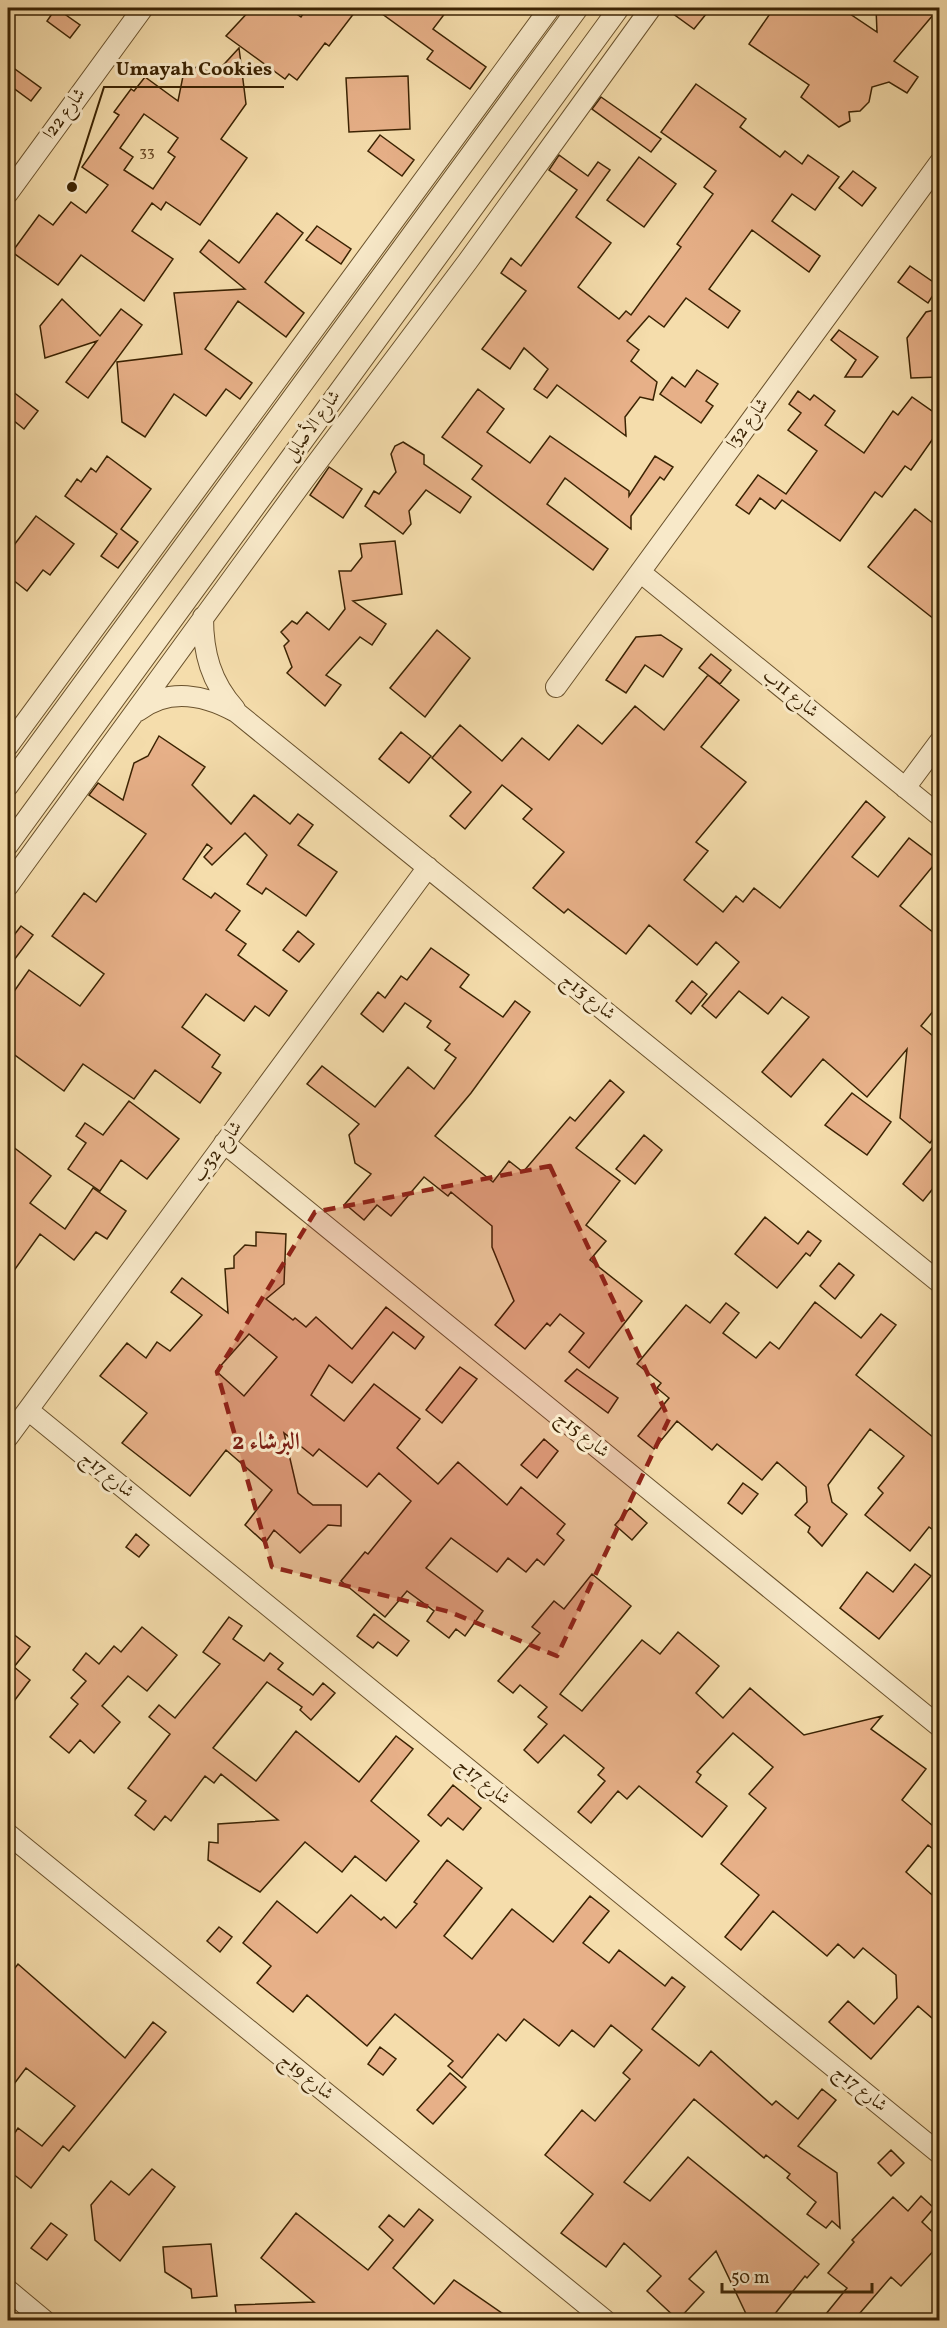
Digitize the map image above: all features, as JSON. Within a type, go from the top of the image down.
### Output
[{"type":"street","name":"شارع 22ا","points":[[8,192],[143,8]]},
{"type":"street","points":[[8,745],[550,8]]},
{"type":"street","name":"شارع الأصايل","points":[[8,786],[578,8]]},
{"type":"street","name":"شارع الأصايل","points":[[8,845],[619,8]]},
{"type":"street","points":[[8,886],[129,718],[468,261],[651,8]]},
{"type":"street","points":[[574,112],[580,59]]},
{"type":"street","name":"شارع 32ا","points":[[556,687],[939,162]]},
{"type":"street","name":"شارع 11ب","points":[[640,572],[939,816]]},
{"type":"street","name":"شارع 13ج","points":[[204,617],[203,637],[213,677],[222,695],[236,711],[939,1283]]},
{"type":"street","name":"شارع 13ج","points":[[129,718],[156,700],[188,695],[205,698],[236,711]]},
{"type":"street","points":[[8,745],[74,696]]},
{"type":"street","points":[[905,788],[939,741]]},
{"type":"street","name":"شارع 32ب","points":[[8,1437],[428,867]]},
{"type":"street","name":"شارع 15ج","points":[[224,1143],[939,1727]]},
{"type":"street","name":"شارع 17ج","points":[[28,1410],[939,2154]]},
{"type":"street","name":"شارع 19ج","points":[[8,1834],[605,2320]]},
{"type":"street","points":[[8,2290],[44,2320]]},
{"type":"highlighted area","points":[[550,1166],[669,1419],[557,1656],[450,1612],[272,1567],[217,1372],[315,1212]]},
{"type":"building","points":[[56,8],[80,25],[70,38],[47,21]]},
{"type":"building","points":[[252,8],[288,8],[301,17],[307,8],[358,8],[329,46],[325,43],[297,80],[289,74],[285,79],[226,36]]},
{"type":"building","points":[[374,8],[449,8],[433,29],[486,67],[470,89],[427,59],[433,51]]},
{"type":"building","points":[[665,8],[711,8],[694,29]]},
{"type":"building","points":[[774,8],[841,8],[877,32],[876,8],[939,8],[894,61],[918,77],[907,93],[889,82],[872,87],[869,102],[860,111],[849,112],[850,121],[839,127],[801,97],[809,85],[749,44]]},
{"type":"building","points":[[239,48],[246,104],[221,139],[247,158],[200,225],[166,202],[161,210],[152,203],[132,231],[173,259],[144,301],[81,255],[58,285],[12,252],[39,215],[53,225],[71,202],[86,213],[108,185],[82,167],[119,115],[114,112],[131,89],[134,91],[145,77],[178,101],[183,76],[189,70],[197,67],[215,74]],"holes":[[[144,114],[178,138],[168,152],[175,157],[153,189],[124,170],[133,157],[120,148]]]},
{"type":"building","points":[[8,64],[41,88],[31,101],[8,84]]},
{"type":"building","points":[[408,76],[410,129],[349,132],[346,78]]},
{"type":"building","points":[[696,84],[746,119],[740,127],[780,157],[785,151],[802,164],[808,155],[839,177],[815,210],[792,194],[772,221],[820,256],[809,272],[752,230],[709,289],[740,311],[728,328],[686,298],[664,327],[649,316],[627,341],[639,350],[631,361],[657,382],[653,400],[640,397],[625,417],[626,436],[557,385],[547,398],[534,389],[548,369],[524,348],[510,369],[482,349],[526,291],[501,273],[511,258],[521,266],[577,190],[549,170],[559,155],[588,176],[598,162],[610,170],[576,217],[611,243],[578,287],[619,319],[626,311],[631,315],[681,247],[677,244],[713,194],[704,187],[716,171],[661,132]]},
{"type":"building","points":[[601,97],[661,139],[651,152],[592,109]]},
{"type":"building","points":[[380,135],[414,160],[402,176],[368,151]]},
{"type":"building","points":[[639,157],[676,184],[644,227],[607,200]]},
{"type":"building","points":[[853,171],[876,188],[862,206],[839,188]]},
{"type":"building","points":[[277,213],[303,233],[265,282],[304,313],[286,337],[238,301],[205,349],[252,383],[240,399],[226,389],[206,416],[174,394],[145,437],[122,422],[117,362],[182,354],[174,293],[245,289],[200,252],[209,240],[239,263]]},
{"type":"building","points":[[317,226],[351,249],[341,264],[306,240]]},
{"type":"building","points":[[910,266],[939,286],[928,303],[898,282]]},
{"type":"building","points":[[62,299],[100,336],[121,309],[142,325],[88,398],[66,382],[97,341],[45,358],[40,326]]},
{"type":"building","points":[[939,309],[939,377],[911,378],[907,338],[926,312]]},
{"type":"building","points":[[839,330],[878,357],[862,377],[845,377],[856,360],[831,340]]},
{"type":"building","points":[[697,370],[718,384],[706,401],[713,406],[701,423],[660,394],[672,377],[685,387]]},
{"type":"building","points":[[8,388],[38,411],[24,429],[8,416]]},
{"type":"building","points":[[478,389],[504,409],[487,432],[530,463],[550,436],[629,491],[629,496],[655,456],[673,467],[664,480],[660,477],[631,516],[631,529],[565,478],[547,504],[608,549],[593,570],[472,479],[482,466],[442,437]]},
{"type":"building","points":[[798,391],[810,400],[814,395],[835,411],[825,425],[864,453],[893,411],[898,415],[912,397],[939,416],[939,430],[911,470],[905,466],[882,497],[875,492],[840,541],[782,500],[775,509],[760,498],[749,514],[736,505],[758,475],[786,494],[817,451],[788,430],[801,413],[789,404]]},
{"type":"building","points":[[403,442],[424,455],[424,464],[471,497],[460,513],[426,490],[409,511],[411,524],[403,534],[365,506],[374,491],[379,494],[396,472],[391,454],[395,446]]},
{"type":"building","points":[[107,456],[151,489],[121,529],[138,542],[118,568],[101,556],[117,534],[65,496],[77,479],[81,482],[91,468],[96,472]]},
{"type":"building","points":[[329,467],[362,489],[343,518],[310,495]]},
{"type":"building","points":[[915,509],[939,528],[939,623],[868,567]]},
{"type":"building","points":[[36,516],[74,544],[50,575],[43,570],[27,591],[8,576],[8,553]]},
{"type":"building","points":[[395,541],[402,594],[353,601],[386,624],[372,645],[360,637],[326,675],[341,685],[325,706],[287,673],[292,667],[284,646],[289,641],[281,632],[292,621],[297,624],[307,612],[329,630],[345,609],[339,571],[351,571],[362,557],[360,544]]},
{"type":"building","points":[[437,630],[470,658],[425,717],[390,688]]},
{"type":"building","points":[[661,635],[682,649],[663,677],[645,665],[626,693],[606,680],[636,637]]},
{"type":"building","points":[[711,654],[731,670],[720,684],[699,668]]},
{"type":"building","points":[[708,675],[739,700],[701,747],[746,782],[696,842],[708,851],[684,880],[723,912],[736,896],[743,902],[754,888],[780,908],[866,801],[885,817],[852,857],[878,877],[909,838],[938,860],[900,906],[939,937],[939,1004],[921,1026],[939,1041],[939,1131],[930,1143],[900,1118],[907,1049],[867,1097],[823,1059],[791,1097],[762,1072],[809,1017],[782,997],[768,1014],[739,991],[716,1018],[702,1006],[739,962],[716,942],[697,965],[649,925],[626,954],[568,909],[564,913],[533,888],[564,852],[523,819],[532,809],[502,785],[465,829],[450,816],[471,792],[432,758],[460,725],[502,761],[522,738],[549,760],[578,725],[602,744],[635,706],[664,730]]},
{"type":"building","points":[[401,732],[431,756],[409,783],[379,759]]},
{"type":"building","points":[[159,736],[205,767],[192,785],[231,824],[254,795],[290,824],[298,814],[313,825],[298,845],[337,872],[306,916],[266,888],[262,894],[247,884],[267,855],[245,833],[212,865],[204,857],[212,848],[207,844],[183,879],[211,898],[215,893],[240,911],[226,930],[246,944],[238,955],[287,991],[269,1016],[255,1006],[244,1021],[206,994],[182,1027],[220,1055],[212,1067],[221,1073],[200,1103],[155,1070],[134,1099],[83,1064],[64,1091],[8,1050],[8,1000],[29,970],[80,1006],[104,974],[52,936],[84,893],[96,902],[146,834],[89,795],[98,783],[123,800],[134,763],[148,756]]},
{"type":"building","points":[[21,926],[33,935],[8,968],[8,943]]},
{"type":"building","points":[[298,931],[314,944],[299,962],[283,950]]},
{"type":"building","points":[[431,948],[469,975],[460,987],[503,1017],[515,1001],[530,1012],[471,1093],[435,1136],[493,1182],[509,1161],[523,1172],[570,1117],[575,1121],[610,1080],[624,1092],[576,1148],[620,1181],[586,1225],[606,1241],[590,1260],[642,1301],[589,1368],[569,1352],[584,1333],[560,1314],[550,1326],[547,1323],[525,1349],[495,1325],[514,1301],[492,1247],[492,1226],[451,1192],[448,1196],[424,1177],[391,1216],[377,1205],[364,1220],[345,1204],[371,1174],[355,1163],[349,1135],[359,1124],[307,1084],[322,1066],[375,1107],[408,1067],[434,1089],[456,1058],[445,1050],[450,1044],[427,1027],[431,1021],[405,1003],[383,1032],[361,1014],[378,992],[385,998],[401,976],[407,980]]},
{"type":"building","points":[[692,981],[707,994],[691,1014],[676,1001]]},
{"type":"building","points":[[852,1093],[891,1122],[867,1155],[825,1125]]},
{"type":"building","points":[[129,1101],[179,1139],[147,1179],[121,1160],[100,1191],[68,1169],[86,1143],[76,1136],[85,1123],[103,1135]]},
{"type":"building","points":[[644,1135],[662,1150],[635,1184],[616,1169]]},
{"type":"building","points":[[939,1139],[939,1181],[923,1201],[903,1184]]},
{"type":"building","points":[[8,1143],[51,1176],[30,1203],[65,1229],[93,1188],[126,1211],[107,1239],[96,1232],[74,1260],[40,1234],[8,1279]]},
{"type":"building","points":[[765,1217],[798,1244],[808,1231],[821,1241],[810,1256],[806,1253],[777,1288],[735,1254]]},
{"type":"building","points":[[256,1232],[286,1234],[284,1284],[266,1299],[293,1320],[295,1318],[306,1327],[316,1317],[352,1349],[386,1307],[424,1337],[415,1349],[393,1332],[352,1383],[329,1365],[311,1395],[344,1421],[374,1384],[420,1419],[397,1448],[438,1484],[458,1462],[507,1505],[521,1487],[565,1524],[557,1534],[564,1540],[544,1565],[537,1559],[526,1572],[508,1558],[497,1572],[451,1538],[426,1568],[483,1611],[465,1636],[456,1629],[449,1638],[427,1621],[434,1611],[407,1591],[385,1617],[341,1581],[365,1552],[368,1554],[411,1501],[379,1473],[367,1487],[319,1449],[313,1456],[284,1433],[298,1493],[313,1505],[341,1505],[341,1526],[328,1525],[300,1553],[274,1530],[265,1543],[245,1525],[272,1490],[226,1450],[190,1496],[122,1443],[147,1413],[100,1376],[127,1343],[146,1358],[157,1342],[170,1351],[202,1315],[171,1292],[182,1278],[228,1313],[225,1269],[234,1268],[234,1256],[245,1245],[256,1246]],"holes":[[[249,1334],[277,1357],[244,1396],[216,1371]]]},
{"type":"building","points":[[839,1263],[854,1275],[835,1299],[820,1286]]},
{"type":"building","points":[[815,1302],[861,1338],[881,1314],[896,1325],[856,1375],[939,1442],[939,1534],[929,1527],[910,1551],[865,1515],[883,1493],[878,1488],[904,1456],[870,1429],[828,1485],[832,1502],[847,1514],[822,1546],[808,1532],[810,1527],[795,1515],[807,1502],[806,1487],[777,1462],[762,1480],[717,1444],[712,1450],[677,1421],[654,1449],[638,1436],[669,1398],[657,1388],[661,1383],[637,1364],[686,1305],[710,1323],[726,1303],[739,1313],[723,1333],[756,1358],[770,1342],[779,1349]]},
{"type":"building","points":[[460,1367],[477,1379],[442,1423],[426,1410]]},
{"type":"building","points":[[577,1369],[618,1398],[608,1413],[565,1381]]},
{"type":"building","points":[[544,1439],[558,1451],[537,1478],[521,1465]]},
{"type":"building","points":[[743,1483],[758,1494],[742,1514],[728,1503]]},
{"type":"building","points":[[630,1508],[647,1523],[632,1540],[615,1525]]},
{"type":"building","points":[[136,1534],[149,1545],[139,1557],[126,1547]]},
{"type":"building","points":[[915,1564],[931,1576],[879,1639],[840,1608],[867,1572],[893,1592]]},
{"type":"building","points":[[592,1574],[631,1606],[560,1694],[582,1711],[642,1640],[660,1654],[678,1632],[719,1666],[696,1693],[723,1718],[750,1688],[804,1735],[882,1716],[871,1729],[926,1769],[902,1800],[939,1831],[939,1854],[928,1845],[906,1872],[939,1901],[939,2024],[918,2006],[871,2059],[829,2022],[848,2001],[874,2024],[897,1998],[896,1975],[863,1948],[854,1958],[838,1944],[827,1956],[773,1911],[741,1950],[725,1937],[759,1895],[721,1864],[766,1808],[749,1794],[773,1767],[733,1733],[697,1772],[701,1775],[696,1782],[727,1806],[702,1837],[639,1786],[627,1799],[618,1791],[591,1823],[578,1812],[605,1781],[598,1775],[604,1768],[564,1735],[538,1763],[524,1750],[547,1724],[538,1717],[547,1707],[520,1685],[513,1693],[498,1681],[540,1633],[532,1627],[554,1601],[564,1609]]},
{"type":"building","points":[[374,1614],[409,1641],[397,1656],[378,1642],[373,1648],[357,1636]]},
{"type":"building","points":[[229,1617],[242,1626],[233,1639],[264,1661],[270,1653],[283,1663],[278,1669],[313,1695],[323,1683],[335,1693],[311,1720],[300,1710],[302,1707],[267,1682],[213,1748],[256,1781],[296,1731],[359,1782],[396,1736],[413,1749],[371,1801],[419,1841],[386,1881],[355,1856],[342,1872],[305,1842],[260,1892],[208,1860],[209,1842],[218,1843],[218,1824],[278,1820],[221,1774],[214,1783],[205,1776],[171,1821],[165,1816],[154,1830],[135,1815],[146,1801],[128,1788],[170,1734],[149,1717],[159,1705],[175,1718],[220,1664],[203,1652]]},
{"type":"building","points":[[142,1627],[177,1655],[147,1691],[128,1676],[102,1706],[120,1722],[94,1753],[80,1740],[69,1753],[50,1737],[78,1704],[71,1698],[86,1681],[73,1670],[86,1653],[99,1664],[114,1646],[121,1652]]},
{"type":"building","points":[[8,1630],[30,1647],[14,1667],[30,1680],[8,1709]]},
{"type":"building","points":[[453,1785],[481,1808],[463,1830],[448,1818],[441,1826],[428,1815]]},
{"type":"building","points":[[447,1860],[482,1888],[444,1936],[472,1959],[512,1909],[553,1942],[590,1896],[609,1911],[583,1943],[609,1963],[619,1950],[665,1986],[672,1977],[685,1987],[652,2029],[699,2066],[711,2051],[772,2105],[776,2101],[798,2119],[822,2089],[836,2100],[798,2146],[837,2173],[840,2228],[832,2221],[826,2228],[807,2214],[816,2202],[787,2178],[790,2174],[766,2155],[764,2158],[694,2099],[624,2182],[650,2201],[688,2157],[819,2264],[807,2278],[805,2276],[770,2320],[749,2320],[716,2251],[689,2279],[704,2292],[678,2320],[647,2291],[661,2276],[624,2243],[606,2267],[561,2233],[593,2194],[545,2155],[582,2110],[595,2121],[630,2079],[623,2073],[642,2050],[611,2025],[594,2047],[572,2030],[559,2046],[524,2019],[506,2041],[498,2034],[462,2078],[448,2066],[453,2061],[395,2014],[367,2046],[307,1995],[293,2012],[257,1983],[271,1966],[243,1943],[277,1901],[317,1933],[351,1895],[381,1920],[384,1917],[396,1928],[417,1904],[414,1902]]},
{"type":"building","points":[[219,1927],[232,1937],[220,1952],[207,1941]]},
{"type":"building","points":[[18,1964],[125,2058],[153,2022],[166,2032],[69,2151],[63,2146],[31,2188],[8,2170],[8,2143],[18,2128],[42,2146],[75,2106],[26,2068],[8,2092],[8,1977]]},
{"type":"building","points":[[380,2047],[396,2059],[383,2075],[368,2064]]},
{"type":"building","points":[[450,2073],[466,2087],[433,2124],[417,2110]]},
{"type":"building","points":[[891,2150],[904,2163],[891,2176],[878,2163]]},
{"type":"building","points":[[152,2169],[175,2187],[120,2261],[95,2240],[91,2205],[111,2181],[129,2195]]},
{"type":"building","points":[[921,2196],[934,2208],[922,2222],[939,2238],[939,2245],[901,2286],[891,2277],[854,2320],[821,2320],[847,2288],[828,2273],[854,2242],[852,2240],[893,2197],[908,2211]]},
{"type":"building","points":[[419,2209],[433,2220],[393,2268],[434,2304],[454,2280],[512,2320],[237,2320],[235,2305],[314,2302],[261,2258],[296,2213],[368,2270],[393,2240],[379,2227],[389,2215],[404,2227]]},
{"type":"building","points":[[51,2223],[67,2235],[47,2260],[31,2248]]},
{"type":"building","points":[[211,2244],[217,2296],[192,2298],[191,2289],[165,2272],[163,2247]]},
{"type":"place","name":"Umayah Cookies","points":[[72,187]]},
{"type":"district","name":"البرشاء 2","points":[[266,1443]]}]
